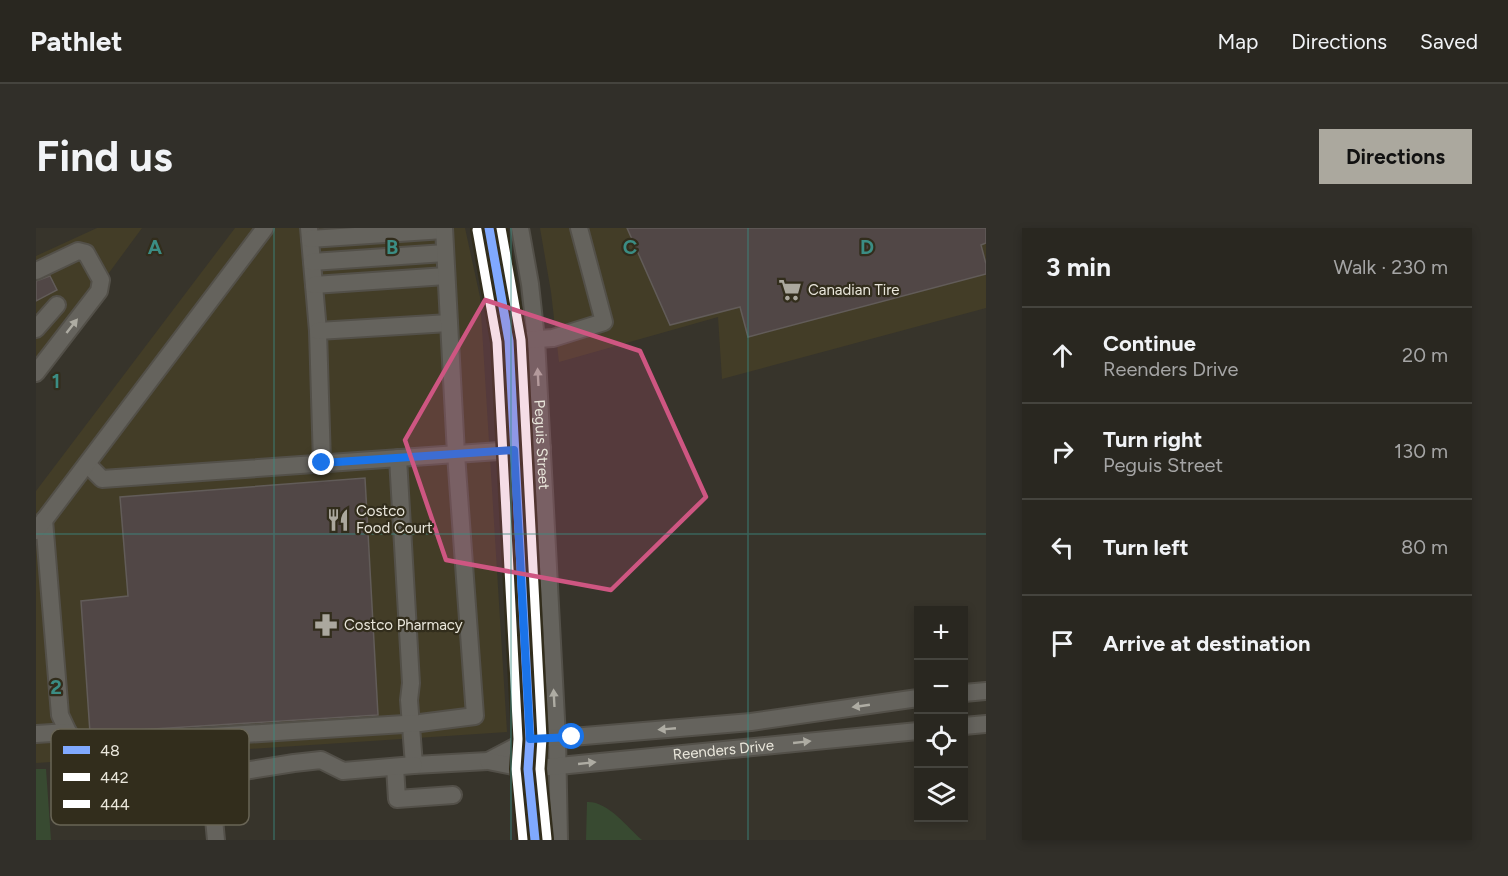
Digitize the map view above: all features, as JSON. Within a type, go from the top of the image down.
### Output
[{"type":"street","points":[[67,729],[60,715],[40,525],[265,228]]},
{"type":"street","name":"Peguis Street","points":[[489,228],[509,341],[530,739],[528,769],[535,840]]},
{"type":"street","name":"Peguis Street","points":[[520,228],[530,284],[536,339],[557,738],[556,766],[560,840]]},
{"type":"street","points":[[509,341],[553,338],[604,322],[579,228]]},
{"type":"street","points":[[36,270],[78,251],[86,253],[102,280],[99,291],[36,372]]},
{"type":"street","points":[[312,261],[445,253]]},
{"type":"street","points":[[312,261],[445,253]]},
{"type":"street","points":[[312,261],[445,253]]},
{"type":"street","points":[[249,733],[410,723],[475,716],[456,454],[445,253]]},
{"type":"street","points":[[312,261],[318,331],[322,463]]},
{"type":"street","points":[[36,329],[57,305]]},
{"type":"street","points":[[318,331],[449,323]]},
{"type":"street","points":[[87,464],[102,479],[542,448]]},
{"type":"street","points":[[398,458],[411,683],[410,723],[414,765]]},
{"type":"street","points":[[968,693],[986,691]]},
{"type":"street","name":"Reenders Drive","points":[[530,739],[751,722],[914,699]]},
{"type":"street","points":[[968,726],[986,724]]},
{"type":"street","name":"Reenders Drive","points":[[489,761],[528,769],[914,731]]},
{"type":"street","points":[[36,734],[51,733]]},
{"type":"street","points":[[249,770],[321,760],[343,771],[489,761],[530,739]]},
{"type":"street","points":[[395,766],[397,799],[453,795]]},
{"type":"street","points":[[215,825],[216,840]]},
{"type":"highlighted area","points":[[485,300],[640,351],[706,497],[611,590],[446,560],[405,440]]},
{"type":"shaded area","points":[[97,228],[142,228],[36,372],[36,256]]},
{"type":"shaded area","points":[[235,228],[465,228],[480,297],[507,732],[249,749],[249,729],[51,729],[51,762],[36,763],[36,491]]},
{"type":"shaded area","points":[[540,228],[986,228],[986,308],[722,379],[718,317],[559,362],[551,292]]},
{"type":"green space","points":[[36,769],[46,769],[51,840],[36,840]]},
{"type":"green space","points":[[587,802],[610,810],[642,840],[586,840]]},
{"type":"building","name":"Canadian Tire","points":[[627,228],[986,228],[986,243],[981,245],[986,274],[748,337],[740,307],[670,325]]},
{"type":"building","points":[[50,276],[57,290],[36,301],[36,281]]},
{"type":"building","points":[[365,478],[378,715],[154,729],[90,729],[81,601],[128,596],[120,497]]},
{"type":"transit line","name":"48","points":[[489,228],[509,341],[530,739],[528,769],[535,840]]},
{"type":"transit line","name":"444","points":[[501,228],[521,340],[542,738],[540,769],[547,839]]},
{"type":"transit line","name":"442","points":[[477,230],[497,342],[518,739],[516,769],[523,840]]},
{"type":"place","name":"Canadian Tire","points":[[790,290]]},
{"type":"place","name":"Costco Food Court","points":[[338,520]]},
{"type":"place","name":"Costco Pharmacy","points":[[326,625]]},
{"type":"route","points":[[322,463],[514,450],[530,739],[572,737]]}]
